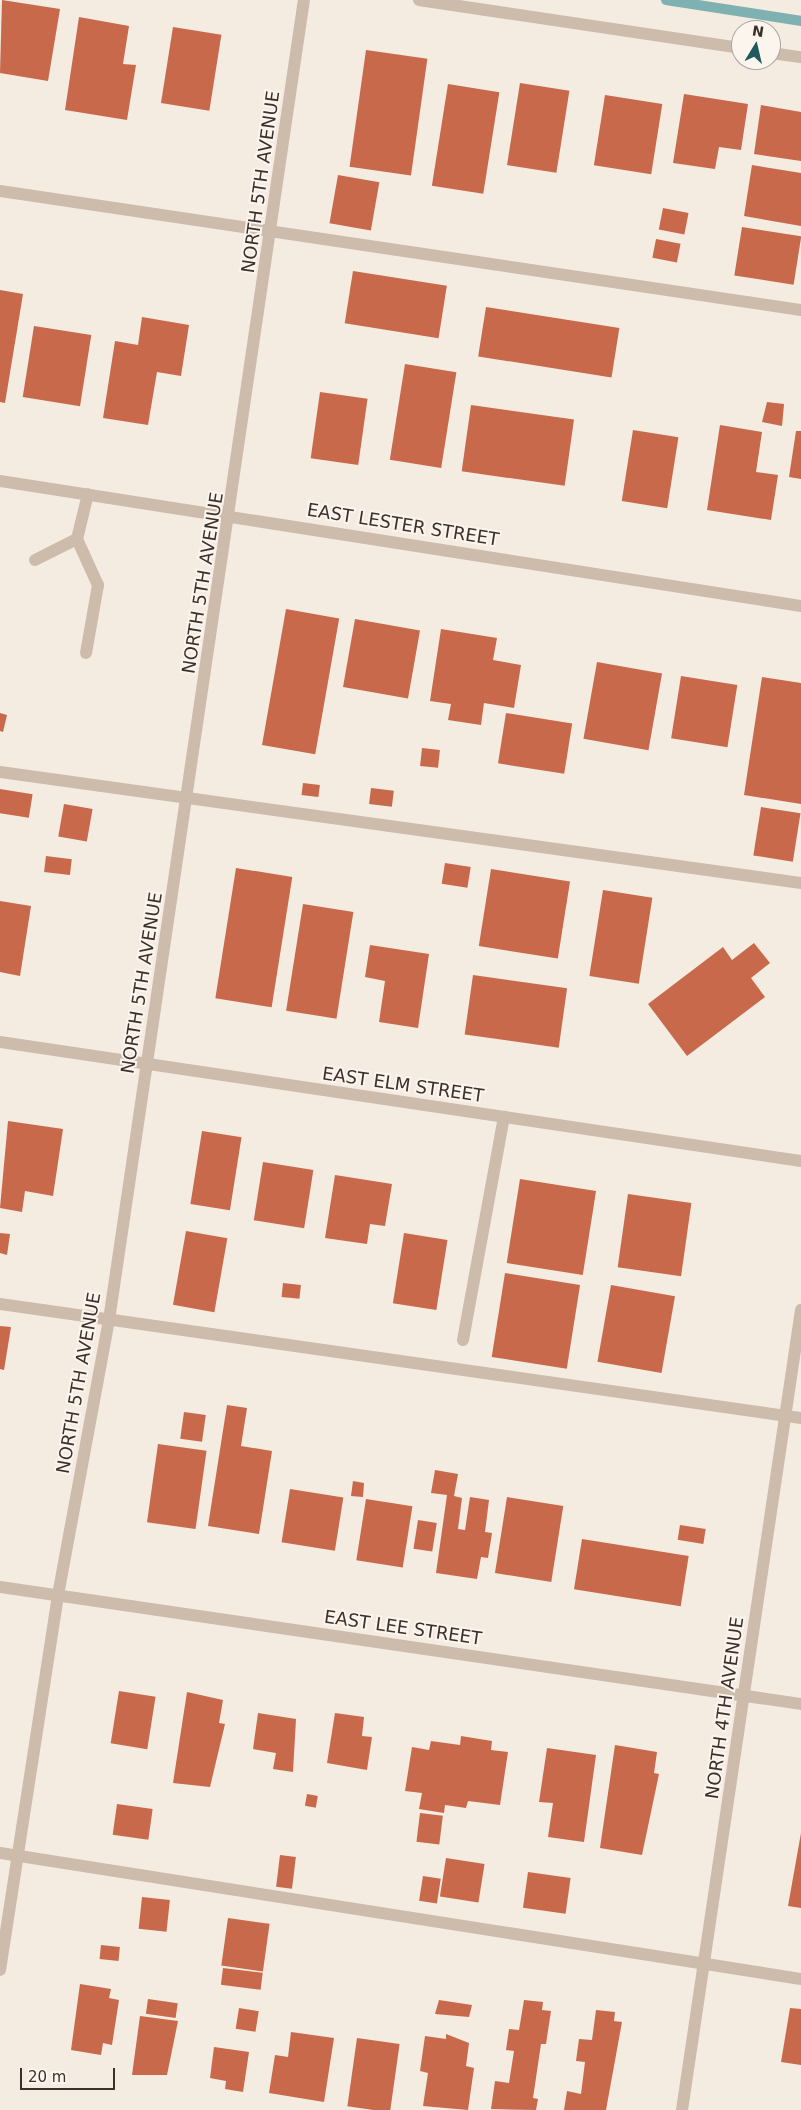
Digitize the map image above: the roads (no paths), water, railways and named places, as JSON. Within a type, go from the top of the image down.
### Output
[{"type":"street","name":"NORTH 5TH AVENUE","points":[[0,1970],[16,1856],[58,1595],[109,1320],[231,516],[304,0]]},
{"type":"street","points":[[419,0],[731,47]]},
{"type":"street","points":[[781,54],[801,57]]},
{"type":"street","points":[[0,191],[272,229],[801,310]]},
{"type":"street","name":"EAST LESTER STREET","points":[[0,481],[801,606]]},
{"type":"street","points":[[86,652],[98,585],[77,539],[88,494]]},
{"type":"street","points":[[35,560],[77,539]]},
{"type":"street","points":[[0,772],[188,801],[801,883]]},
{"type":"street","name":"EAST ELM STREET","points":[[0,1042],[801,1162]]},
{"type":"street","points":[[463,1340],[504,1117]]},
{"type":"street","points":[[0,1304],[801,1418]]},
{"type":"street","name":"NORTH 4TH AVENUE","points":[[682,2110],[801,1310]]},
{"type":"street","name":"EAST LEE STREET","points":[[0,1587],[801,1704]]},
{"type":"street","points":[[0,1853],[801,1979]]},
{"type":"waterway","points":[[666,0],[801,21]]}]
